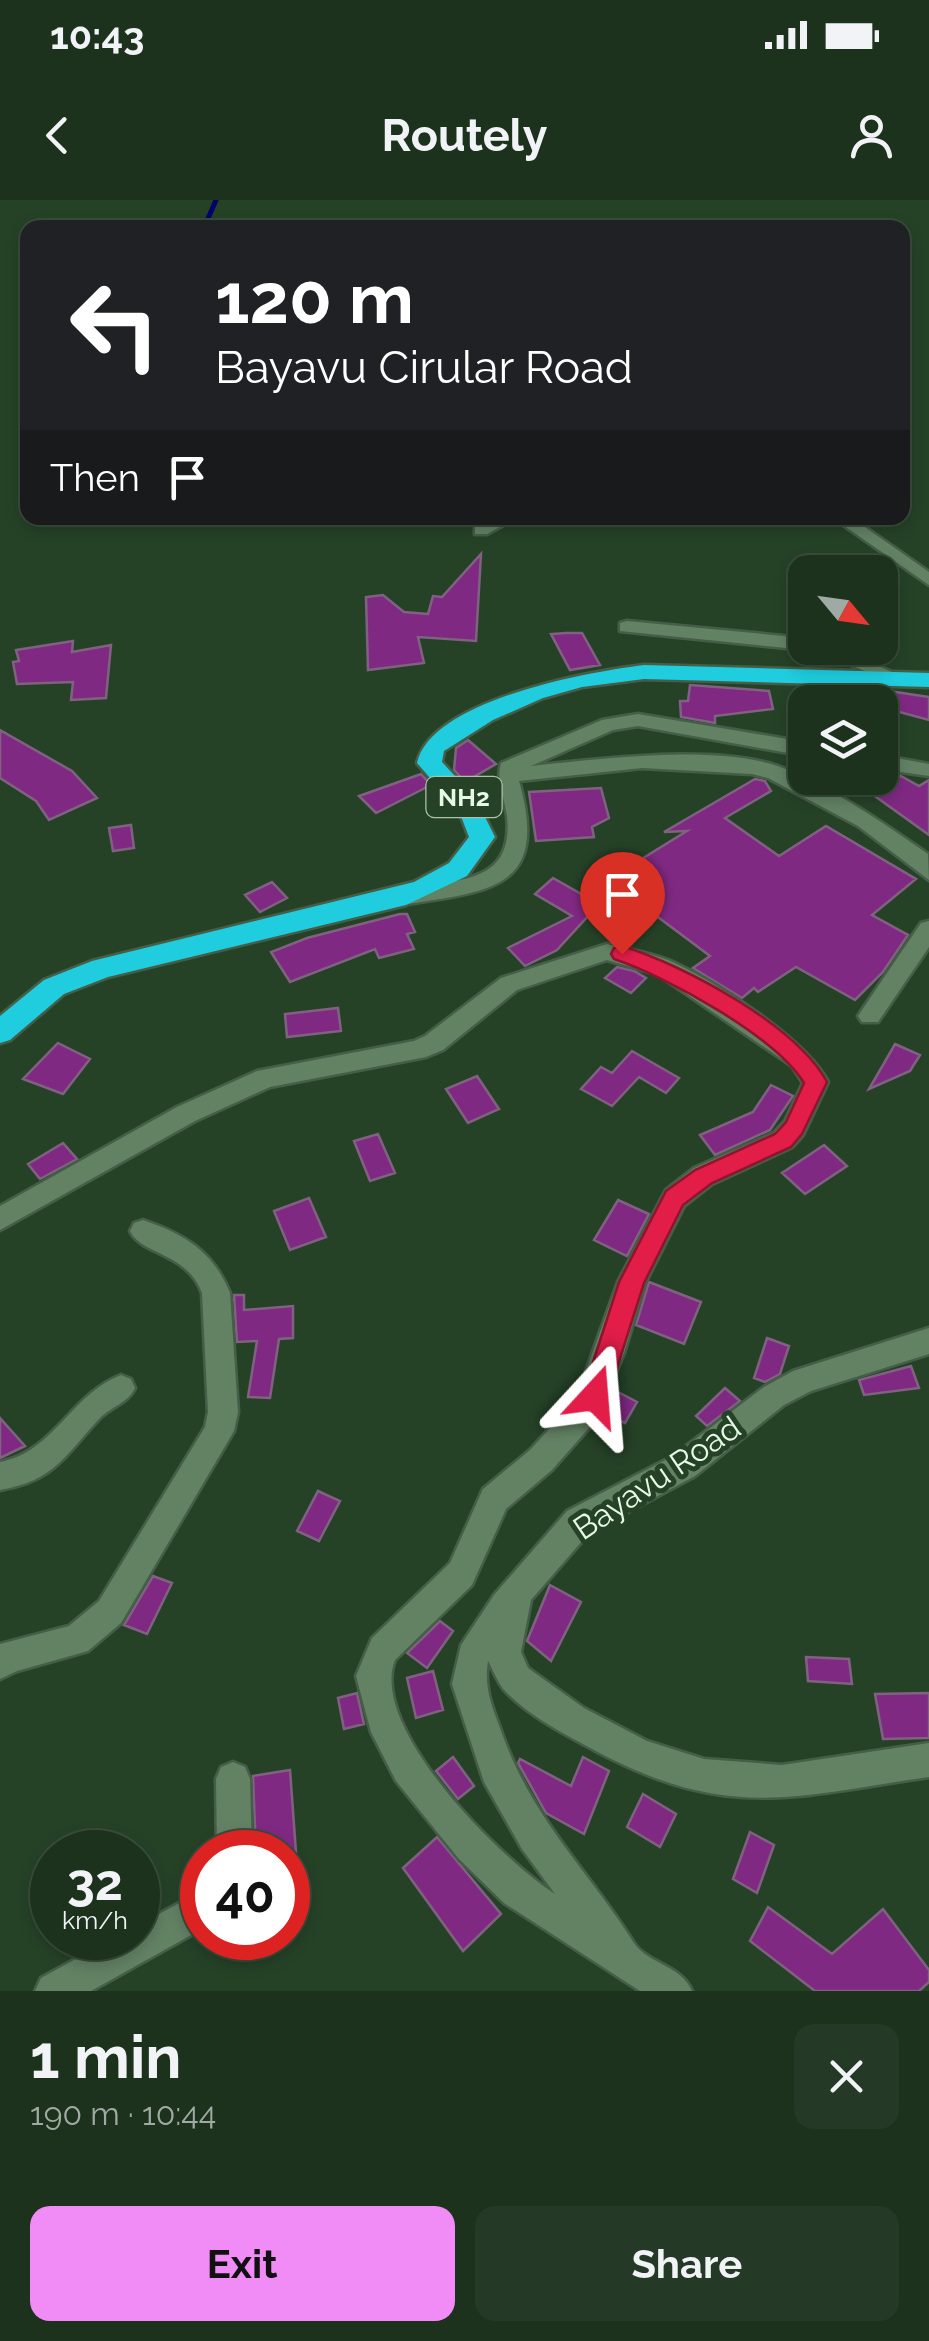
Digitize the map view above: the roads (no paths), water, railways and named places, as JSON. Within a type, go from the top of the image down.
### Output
[{"type":"highway","name":"NH2","points":[[0,1032],[54,987],[102,968],[397,898],[444,880],[465,866],[482,837],[477,816],[466,799],[429,763],[432,748],[485,715],[534,692],[580,680],[644,672],[929,680]]},
{"type":"street","points":[[481,530],[492,525]]},
{"type":"street","points":[[852,525],[929,580]]},
{"type":"street","points":[[627,627],[788,642]]},
{"type":"street","points":[[865,665],[894,677]]},
{"type":"street","points":[[397,898],[460,888],[493,877],[515,860],[520,848],[520,827],[504,772],[510,766],[622,722],[651,722],[788,745]]},
{"type":"street","points":[[506,776],[642,761],[752,767],[775,773],[866,820],[920,858],[929,872]]},
{"type":"street","points":[[898,765],[928,770]]},
{"type":"street","points":[[870,1016],[929,929]]},
{"type":"street","points":[[0,1220],[186,1114],[242,1088],[279,1075],[417,1050],[434,1043],[509,984],[607,952],[646,961],[678,976],[786,1046],[812,1072],[816,1082],[812,1094],[783,1140],[703,1176],[675,1198],[632,1282],[610,1353],[586,1410],[541,1460],[494,1499],[477,1544],[460,1574],[383,1649],[372,1676],[382,1718],[408,1769],[471,1846],[517,1890],[673,1991]]},
{"type":"street","points":[[0,1663],[10,1656],[77,1640],[110,1612],[219,1431],[223,1412],[212,1279],[190,1253],[143,1232]]},
{"type":"street","name":"Bayavu Road","points":[[627,1959],[534,1837],[500,1782],[468,1684],[472,1656],[518,1591],[578,1522],[684,1466],[774,1396],[802,1380],[929,1340]]},
{"type":"street","points":[[0,1476],[55,1453],[72,1435],[90,1404],[121,1388]]},
{"type":"street","points":[[518,1591],[503,1651],[508,1668],[545,1703],[646,1758],[704,1777],[762,1784],[929,1760]]},
{"type":"street","points":[[233,1779],[234,1830]]},
{"type":"street","points":[[54,1991],[180,1920]]},
{"type":"waterway","points":[[207,220],[216,200]]}]
